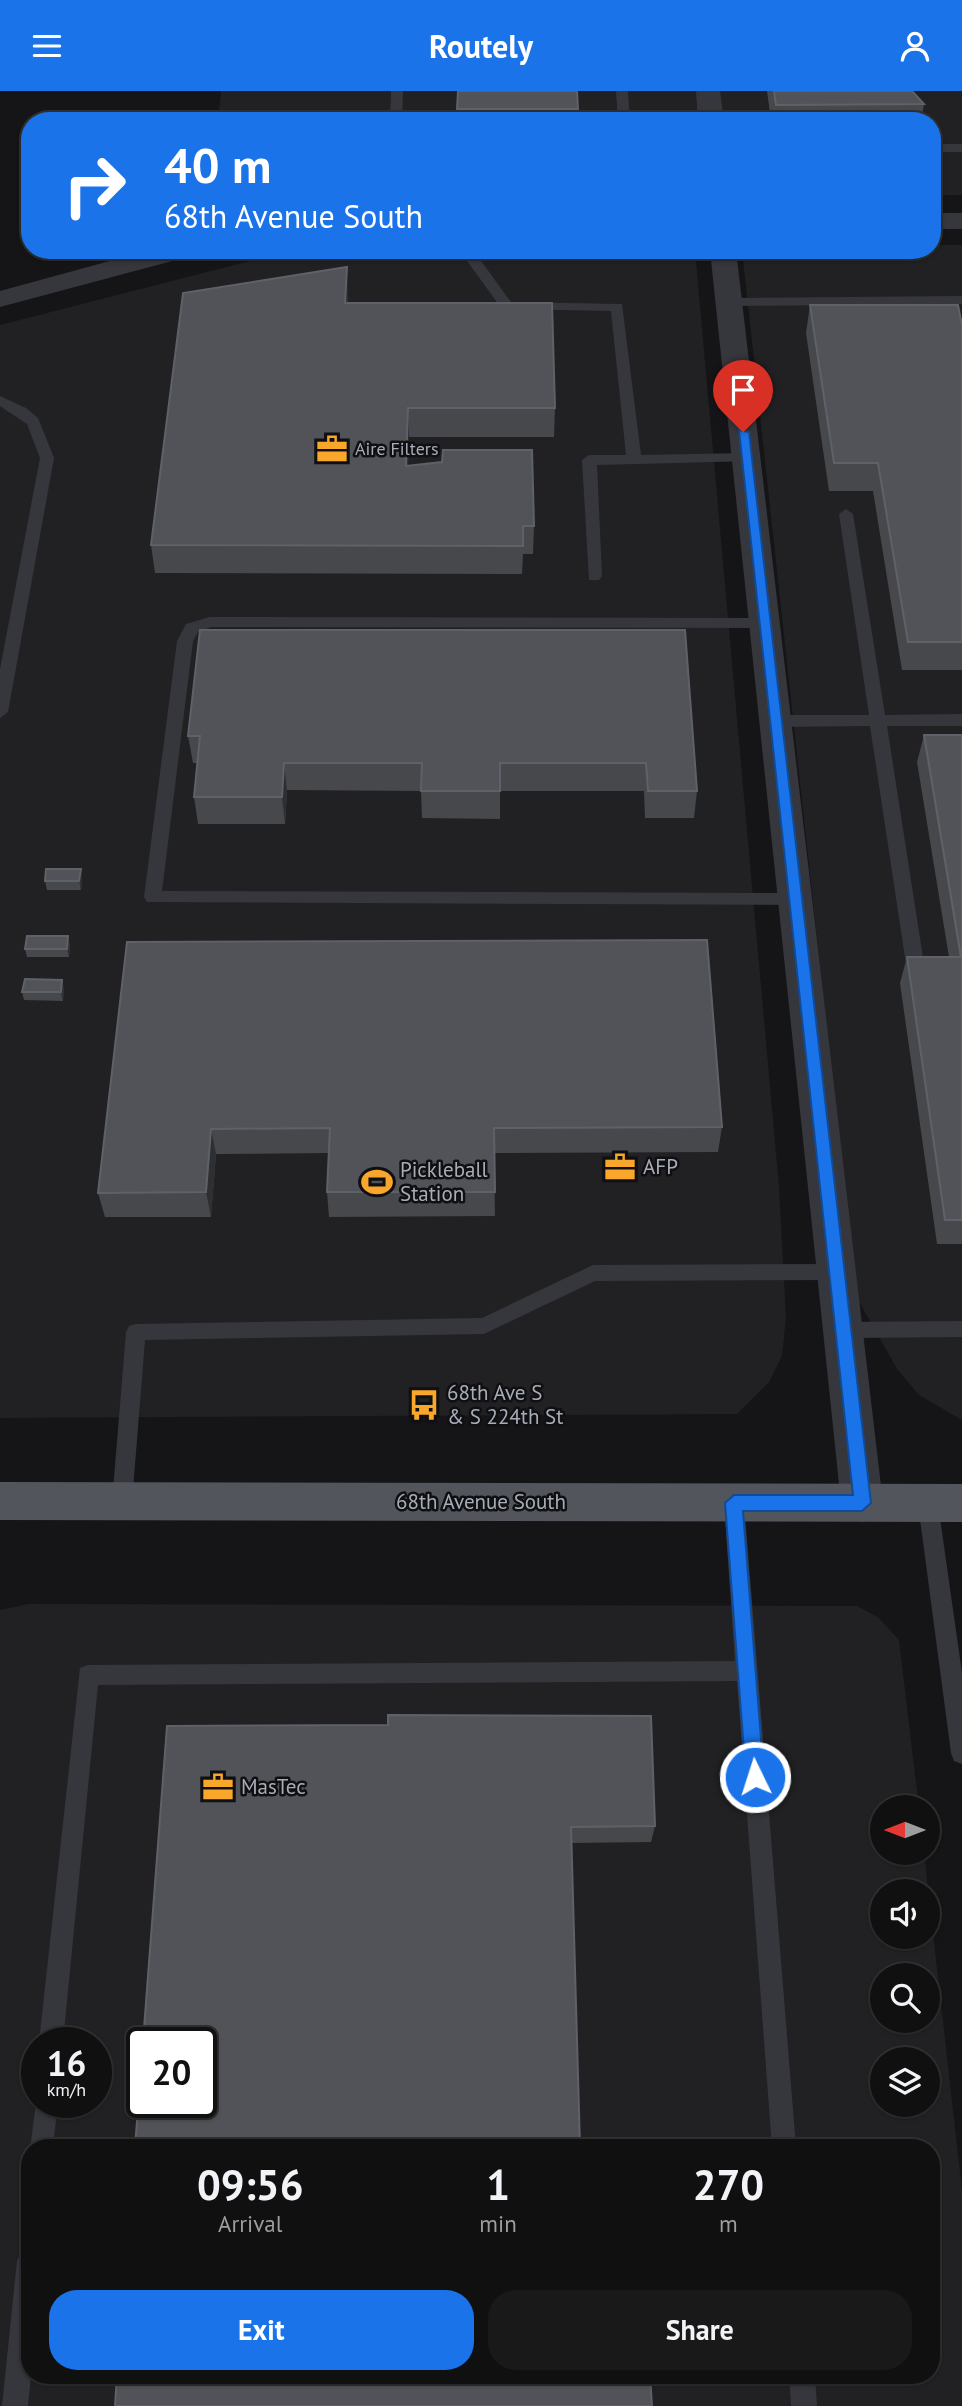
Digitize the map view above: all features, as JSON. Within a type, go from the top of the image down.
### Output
[{"type":"main road","name":"68th Avenue South","points":[[0,1501],[945,1504]]},
{"type":"street","points":[[708,91],[710,112]]},
{"type":"street","points":[[941,221],[962,221]]},
{"type":"street","points":[[0,299],[148,259]]},
{"type":"street","points":[[724,259],[862,1503]]},
{"type":"lane","points":[[396,112],[397,91]]},
{"type":"lane","points":[[622,91],[623,112]]},
{"type":"lane","points":[[941,148],[962,148]]},
{"type":"lane","points":[[473,259],[507,306],[617,307],[634,460]]},
{"type":"lane","points":[[729,302],[962,300]]},
{"type":"lane","points":[[0,400],[30,415],[39,429],[47,458],[0,708]]},
{"type":"lane","points":[[594,576],[590,460],[746,459]]},
{"type":"lane","points":[[846,514],[915,964]]},
{"type":"lane","points":[[764,623],[210,622],[192,628],[185,641],[153,897],[795,899]]},
{"type":"lane","points":[[775,721],[962,720]]},
{"type":"lane","points":[[122,1501],[136,1332],[484,1326],[593,1273],[836,1272]]},
{"type":"lane","points":[[844,1330],[962,1329]]},
{"type":"lane","points":[[734,1503],[783,2139]]},
{"type":"lane","points":[[945,1504],[962,1753]]},
{"type":"lane","points":[[53,2027],[88,1675],[747,1671]]},
{"type":"lane","points":[[42,2139],[44,2118]]},
{"type":"lane","points":[[15,2406],[21,2348]]},
{"type":"lane","points":[[803,2384],[804,2406]]},
{"type":"shaded area","points":[[221,91],[962,91],[962,195],[941,195],[941,112],[219,112]]},
{"type":"shaded area","points":[[941,245],[962,245],[962,1420],[919,1395],[897,1369],[856,1296],[743,259],[941,259]]},
{"type":"shaded area","points":[[258,259],[696,259],[779,1187],[786,1318],[782,1356],[769,1382],[737,1414],[0,1418],[0,325]]},
{"type":"shaded area","points":[[28,1604],[857,1606],[878,1617],[899,1640],[917,1795],[870,1795],[870,1865],[925,1865],[927,1879],[870,1879],[870,1949],[935,1949],[936,1963],[870,1963],[870,2033],[940,2033],[940,1995],[962,2190],[962,2406],[0,2406],[0,1610]]},
{"type":"building","points":[[458,91],[577,91],[578,109],[457,109]]},
{"type":"building","points":[[774,91],[912,91],[924,104],[776,105]]},
{"type":"building","points":[[347,267],[345,303],[552,303],[555,408],[408,408],[406,466],[442,462],[443,450],[532,450],[534,526],[523,526],[523,546],[151,545],[183,293]]},
{"type":"building","points":[[810,305],[958,305],[962,325],[962,642],[908,642],[878,463],[834,463]]},
{"type":"building","points":[[200,630],[685,630],[697,791],[648,791],[646,763],[500,763],[500,791],[421,791],[422,763],[284,763],[282,797],[194,797],[200,736],[188,736]]},
{"type":"building","points":[[924,735],[962,735],[962,1220],[945,1220],[907,957],[961,957]]},
{"type":"building","points":[[46,869],[81,869],[79,881],[45,881]]},
{"type":"building","points":[[27,936],[68,936],[67,949],[25,949]]},
{"type":"building","points":[[707,940],[722,1127],[494,1128],[495,1192],[327,1192],[330,1128],[211,1129],[206,1192],[98,1193],[127,942]]},
{"type":"building","points":[[25,979],[62,980],[61,992],[22,992]]},
{"type":"building","points":[[388,1715],[651,1716],[655,1826],[571,1827],[580,2139],[136,2139],[137,2118],[217,2118],[217,2027],[144,2027],[167,1726],[388,1725]]},
{"type":"building","points":[[116,2384],[651,2384],[652,2406],[115,2406]]},
{"type":"place","name":"Aire Filters","points":[[332,449]]},
{"type":"place","name":"AFP","points":[[620,1167]]},
{"type":"place","name":"Pickleball Station","points":[[377,1182]]},
{"type":"place","name":"68th Ave S & S 224th St","points":[[424,1405]]},
{"type":"place","name":"MasTec","points":[[218,1787]]},
{"type":"route","points":[[743,432],[862,1503],[734,1503],[755,1777]]}]
